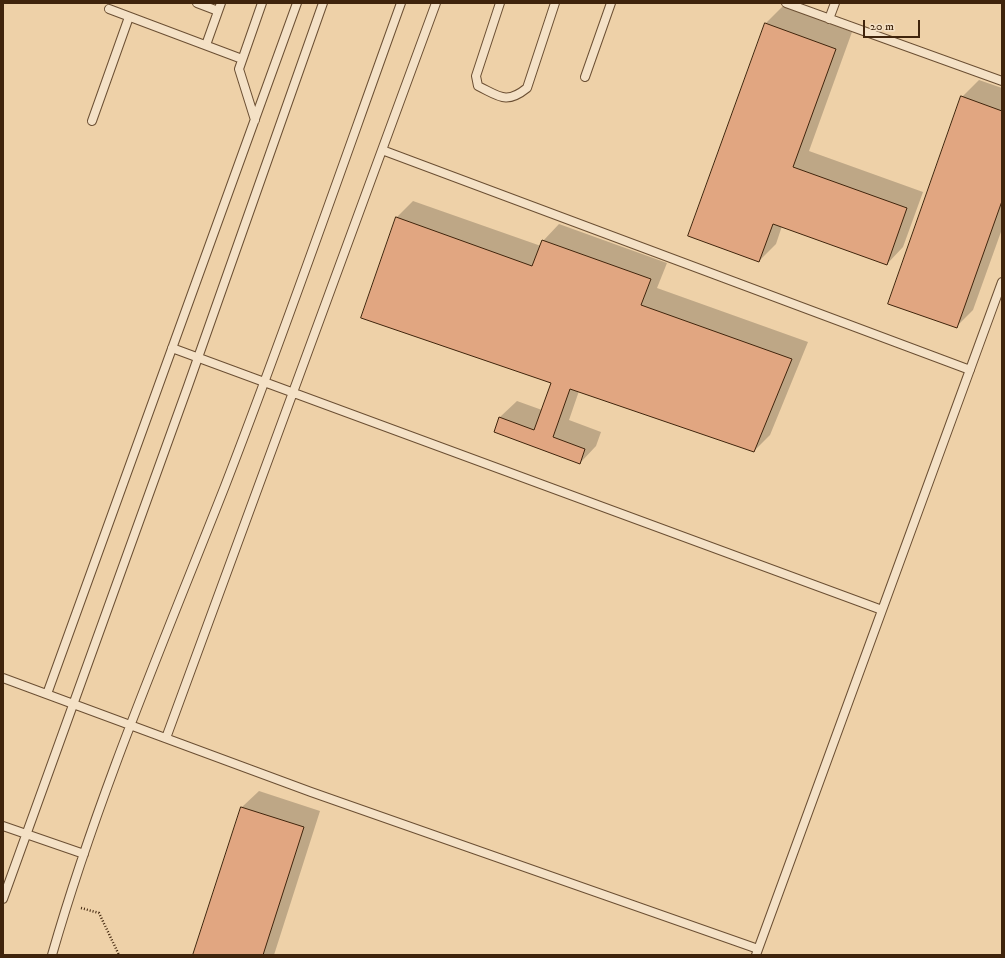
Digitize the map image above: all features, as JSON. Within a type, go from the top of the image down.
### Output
[{"type":"lane","points":[[197,3],[219,7],[206,45]]},
{"type":"lane","points":[[255,120],[240,73],[242,58],[262,3]]},
{"type":"lane","points":[[47,694],[297,3]]},
{"type":"lane","points":[[3,898],[198,358],[323,3]]},
{"type":"lane","points":[[52,955],[84,854],[265,383],[401,3]]},
{"type":"lane","points":[[166,738],[436,3]]},
{"type":"lane","points":[[500,3],[476,76],[478,86],[504,99],[516,97],[527,88],[555,3]]},
{"type":"lane","points":[[585,77],[611,3]]},
{"type":"lane","points":[[786,3],[1002,81]]},
{"type":"lane","points":[[829,19],[835,3]]},
{"type":"lane","points":[[109,9],[242,58]]},
{"type":"lane","points":[[92,121],[129,17]]},
{"type":"lane","points":[[382,150],[970,370]]},
{"type":"lane","points":[[3,678],[312,792],[757,952],[1002,282]]},
{"type":"lane","points":[[172,348],[882,610]]},
{"type":"lane","points":[[3,826],[84,854]]},
{"type":"path","points":[[67,904],[99,913],[119,955]]},
{"type":"building","points":[[765,23],[836,49],[793,167],[907,208],[887,265],[773,224],[759,262],[688,236]]},
{"type":"building","points":[[961,96],[1002,111],[1002,201],[957,328],[888,304]]},
{"type":"building","points":[[396,217],[532,266],[542,240],[651,279],[641,305],[792,359],[754,452],[570,389],[553,437],[585,449],[580,464],[494,432],[499,417],[534,430],[551,383],[361,318]]},
{"type":"building","points":[[241,807],[304,827],[263,955],[193,955]]}]
